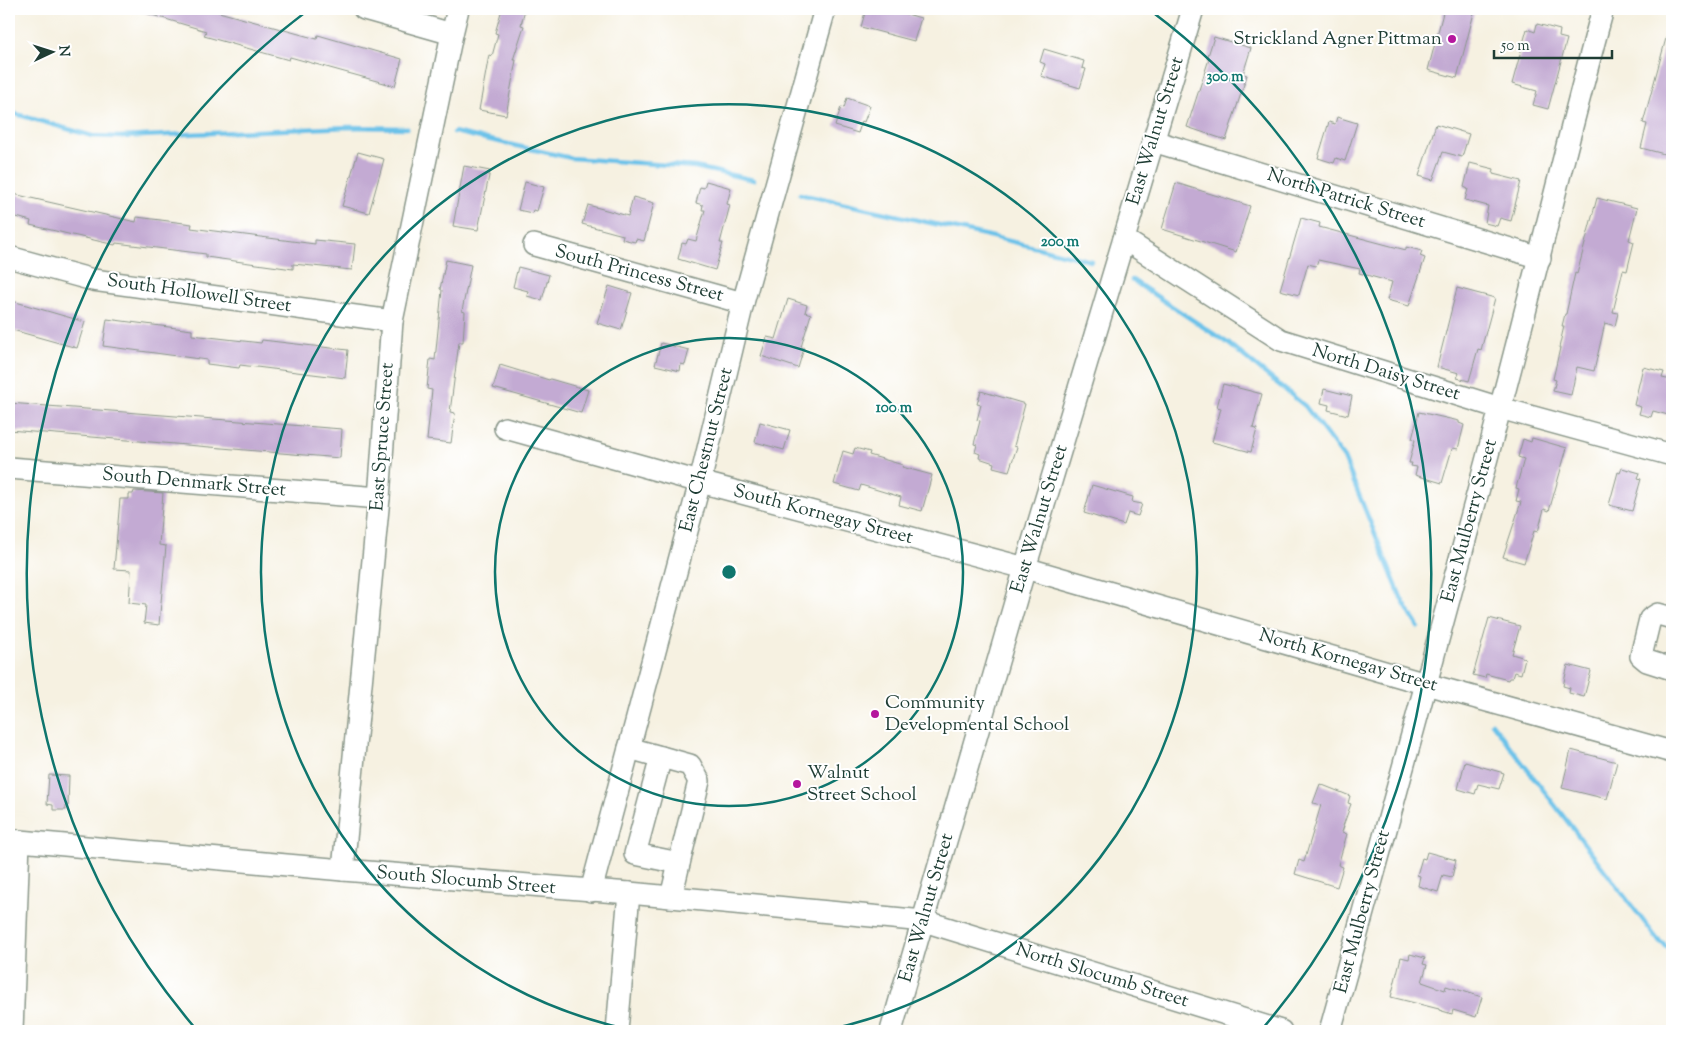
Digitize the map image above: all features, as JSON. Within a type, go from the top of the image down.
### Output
[{"type":"street","points":[[364,9],[452,34]]},
{"type":"street","name":"East Spruce Street","points":[[343,870],[378,498],[392,321],[458,9]]},
{"type":"street","name":"East Chestnut Street","points":[[591,891],[700,482],[744,303],[825,9]]},
{"type":"street","name":"East Walnut Street","points":[[890,1031],[924,921],[1025,568],[1193,9]]},
{"type":"street","name":"East Mulberry Street","points":[[1330,1031],[1500,408],[1540,258],[1574,114],[1603,9]]},
{"type":"street","name":"North Patrick Street","points":[[1153,140],[1540,258]]},
{"type":"street","name":"North Daisy Street","points":[[1124,239],[1281,340],[1500,408],[1672,455]]},
{"type":"street","name":"South Princess Street","points":[[534,245],[744,303]]},
{"type":"street","name":"South Hollowell Street","points":[[9,257],[93,280],[392,321]]},
{"type":"street","name":"South Kornegay Street","points":[[505,428],[1025,568]]},
{"type":"street","name":"South Denmark Street","points":[[9,468],[378,498]]},
{"type":"street","name":"North Kornegay Street","points":[[1025,568],[1426,684],[1672,752]]},
{"type":"street","points":[[1672,618],[1658,614],[1650,619],[1641,656],[1647,661],[1672,669]]},
{"type":"street","points":[[629,748],[690,765],[699,781],[671,897]]},
{"type":"street","points":[[661,757],[635,854],[679,863]]},
{"type":"street","points":[[12,1031],[14,840]]},
{"type":"street","name":"South Slocumb Street","points":[[14,840],[343,870],[629,893],[924,921]]},
{"type":"street","points":[[617,1031],[629,893]]},
{"type":"street","name":"North Slocumb Street","points":[[924,921],[1281,1031]]},
{"type":"building","points":[[142,9],[208,9],[317,39],[318,35],[402,59],[395,86],[290,57],[289,60],[204,36],[206,31],[142,12]]},
{"type":"building","points":[[502,9],[525,9],[521,25],[524,26],[513,60],[516,60],[506,115],[479,110],[489,55],[492,56],[498,34],[495,33]]},
{"type":"building","points":[[866,9],[888,9],[921,18],[914,41],[861,27]]},
{"type":"building","name":"Strickland Agner Pittman","points":[[1444,9],[1475,9],[1457,78],[1428,70]]},
{"type":"building","points":[[1537,24],[1560,30],[1559,37],[1567,39],[1548,109],[1533,105],[1537,91],[1512,84],[1527,29],[1535,32]]},
{"type":"building","points":[[1668,31],[1672,31],[1672,156],[1641,148],[1647,124],[1643,123]]},
{"type":"building","points":[[1214,37],[1251,48],[1243,74],[1247,75],[1226,140],[1187,127],[1209,59],[1207,59]]},
{"type":"building","points":[[1044,49],[1084,61],[1082,68],[1086,69],[1080,88],[1041,76],[1045,64],[1040,62]]},
{"type":"building","points":[[847,98],[870,106],[858,133],[835,126],[841,107],[844,108]]},
{"type":"building","points":[[1337,117],[1357,123],[1345,161],[1336,158],[1334,163],[1318,158],[1329,122],[1335,124]]},
{"type":"building","points":[[1436,124],[1469,134],[1462,157],[1443,152],[1433,180],[1419,176]]},
{"type":"building","points":[[358,152],[384,159],[369,213],[342,206]]},
{"type":"building","points":[[1470,163],[1494,169],[1493,174],[1521,181],[1511,221],[1500,218],[1497,226],[1485,223],[1488,206],[1465,200],[1468,189],[1464,187]]},
{"type":"building","points":[[464,166],[490,171],[478,230],[453,226]]},
{"type":"building","points":[[706,181],[731,188],[727,204],[730,205],[720,243],[723,243],[715,270],[678,259],[682,243],[686,244],[688,239],[696,241],[705,210],[702,210],[703,205],[696,203],[700,187],[704,188]]},
{"type":"building","points":[[525,182],[544,187],[537,211],[533,210],[532,213],[518,210]]},
{"type":"building","points":[[1176,183],[1250,206],[1236,252],[1162,229]]},
{"type":"building","points":[[9,193],[136,222],[137,217],[192,224],[191,228],[315,244],[315,240],[355,244],[352,270],[293,264],[293,269],[206,257],[206,254],[116,243],[115,245],[30,225],[31,221],[9,215]]},
{"type":"building","points":[[633,197],[654,203],[644,241],[636,239],[635,242],[622,239],[623,235],[582,224],[588,205],[628,216]]},
{"type":"building","points":[[1597,198],[1637,208],[1629,240],[1634,242],[1627,271],[1623,270],[1613,312],[1618,313],[1615,326],[1605,323],[1594,371],[1577,367],[1571,395],[1553,391],[1556,380],[1553,379],[1564,326],[1562,326]]},
{"type":"building","points":[[1301,218],[1320,223],[1319,227],[1406,250],[1406,247],[1422,251],[1420,256],[1425,258],[1409,306],[1387,300],[1392,282],[1359,273],[1360,269],[1318,260],[1316,266],[1308,264],[1299,295],[1280,290]]},
{"type":"building","points":[[446,260],[471,265],[462,311],[465,312],[463,342],[459,342],[450,412],[455,413],[451,443],[427,440],[432,390],[427,389],[430,359],[435,360],[442,290],[440,289]]},
{"type":"building","points":[[518,267],[549,275],[542,300],[527,296],[528,291],[513,287]]},
{"type":"building","points":[[609,286],[632,293],[621,330],[597,323]]},
{"type":"building","points":[[1457,288],[1495,298],[1481,350],[1478,349],[1469,381],[1457,378],[1459,373],[1437,367]]},
{"type":"building","points":[[788,299],[807,305],[805,312],[811,314],[801,347],[804,348],[798,368],[761,356],[767,337],[776,339]]},
{"type":"building","points":[[9,300],[85,322],[77,348],[9,329]]},
{"type":"building","points":[[107,319],[192,330],[192,335],[261,343],[262,340],[348,350],[345,378],[240,365],[239,368],[207,364],[207,360],[103,346]]},
{"type":"building","points":[[661,343],[689,350],[685,365],[681,364],[680,371],[655,365]]},
{"type":"building","points":[[500,365],[588,390],[581,413],[493,388]]},
{"type":"building","points":[[1643,367],[1664,372],[1662,378],[1672,380],[1672,416],[1653,411],[1651,417],[1639,414],[1641,407],[1634,405]]},
{"type":"building","points":[[1223,384],[1262,394],[1253,428],[1257,429],[1251,452],[1212,442],[1221,408],[1217,407]]},
{"type":"building","points":[[1324,389],[1352,396],[1348,415],[1328,410],[1329,405],[1321,403]]},
{"type":"building","points":[[981,391],[1025,404],[1014,446],[1017,447],[1009,471],[993,467],[994,463],[979,458],[980,454],[975,452],[977,445],[974,444],[980,421],[977,420],[981,405],[977,404]]},
{"type":"building","points":[[9,403],[342,429],[340,458],[9,430]]},
{"type":"building","points":[[1419,412],[1459,421],[1459,423],[1464,425],[1458,449],[1452,449],[1442,483],[1415,475],[1417,467],[1411,466],[1412,463],[1409,463],[1415,440],[1412,439]]},
{"type":"building","points":[[760,422],[790,430],[784,450],[755,442]]},
{"type":"building","points":[[1532,438],[1567,448],[1549,511],[1544,509],[1538,532],[1534,531],[1524,563],[1503,557],[1521,502],[1516,501],[1519,489],[1516,488],[1524,459],[1518,457],[1523,439],[1531,442]]},
{"type":"building","points":[[855,448],[870,452],[869,455],[903,465],[902,467],[932,475],[922,511],[899,505],[901,497],[861,485],[859,491],[834,484],[843,451],[853,454]]},
{"type":"building","points":[[1622,468],[1640,473],[1638,478],[1641,479],[1632,511],[1609,505],[1618,472],[1620,473]]},
{"type":"building","points":[[1092,485],[1133,497],[1132,502],[1142,504],[1138,516],[1128,513],[1124,525],[1084,513]]},
{"type":"building","points":[[134,491],[163,493],[159,545],[166,546],[159,625],[144,623],[146,605],[129,603],[131,570],[114,569],[120,499],[129,499],[129,494],[133,494]]},
{"type":"building","points":[[1489,618],[1520,626],[1512,654],[1525,658],[1521,674],[1514,672],[1512,678],[1508,680],[1486,674],[1485,678],[1473,675]]},
{"type":"building","points":[[1568,665],[1591,671],[1584,697],[1569,693],[1570,688],[1563,686]]},
{"type":"building","points":[[1571,750],[1617,762],[1607,799],[1562,788]]},
{"type":"building","points":[[1465,762],[1504,773],[1499,789],[1478,784],[1475,794],[1458,789]]},
{"type":"building","points":[[49,775],[69,776],[68,806],[66,805],[66,810],[53,810],[53,805],[47,804]]},
{"type":"building","points":[[1320,784],[1350,796],[1348,803],[1351,804],[1342,832],[1347,834],[1338,865],[1343,867],[1337,887],[1295,874],[1299,860],[1304,862],[1321,805],[1313,803]]},
{"type":"building","points":[[1427,852],[1456,860],[1452,877],[1443,875],[1438,892],[1418,886],[1420,876],[1417,875],[1422,858],[1425,859]]},
{"type":"building","points":[[1410,954],[1425,958],[1423,964],[1427,965],[1422,982],[1445,990],[1446,986],[1482,997],[1476,1017],[1453,1010],[1452,1014],[1391,997],[1401,957],[1409,959]]},
{"type":"waterway","points":[[9,112],[92,136],[119,137],[349,127],[407,128]]},
{"type":"waterway","points":[[454,132],[571,158],[695,167],[754,180]]},
{"type":"waterway","points":[[800,194],[1091,261]]},
{"type":"waterway","points":[[1132,280],[1229,344],[1305,406],[1344,458],[1402,600],[1418,627]]},
{"type":"waterway","points":[[1492,723],[1658,940],[1672,951]]},
{"type":"place","name":"Strickland Agner Pittman","points":[[1452,39]]},
{"type":"place","name":"Community Developmental School","points":[[875,714]]},
{"type":"place","name":"Walnut Street School","points":[[797,784]]}]
